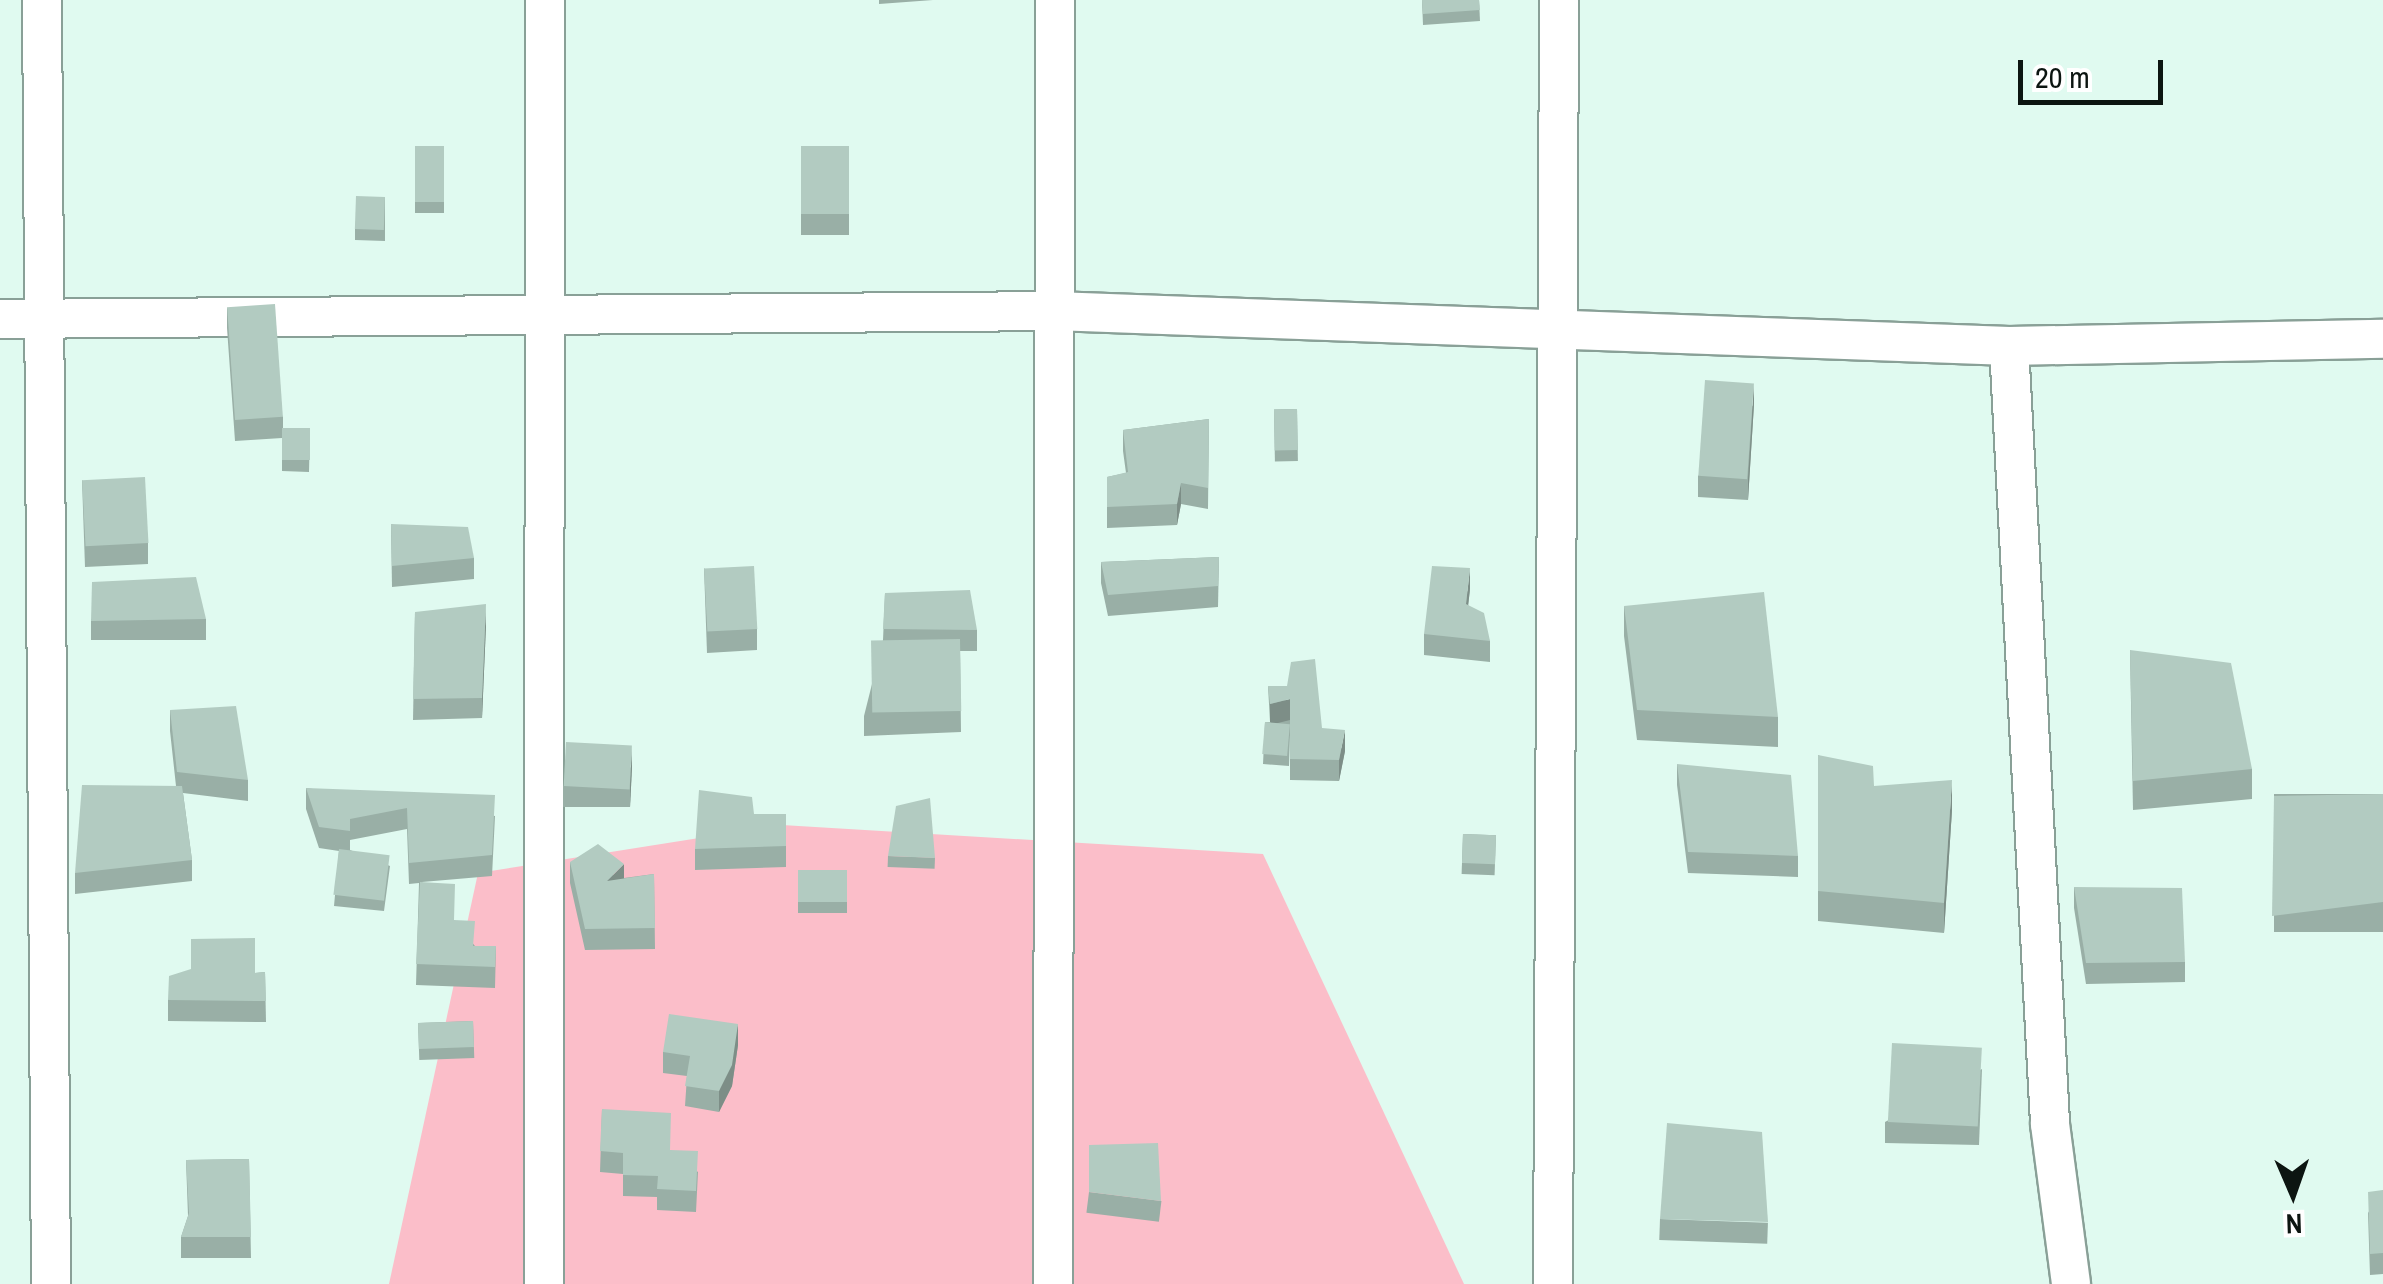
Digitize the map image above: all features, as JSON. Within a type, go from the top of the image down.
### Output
[{"type":"street","points":[[42,0],[51,1284]]},
{"type":"street","points":[[544,1284],[541,312],[545,0]]},
{"type":"street","points":[[1053,1284],[1055,0]]},
{"type":"street","points":[[1554,1284],[1559,0]]},
{"type":"street","points":[[0,319],[541,312],[1054,312],[2009,346],[2383,339]]},
{"type":"street","points":[[2009,346],[2050,1124],[2072,1284]]},
{"type":"shaded area","points":[[782,825],[1263,854],[1464,1284],[389,1284],[478,873]]},
{"type":"building","points":[[1422,0],[1479,0],[1480,10],[1423,14]]},
{"type":"building","points":[[415,146],[444,146],[444,202],[415,202]]},
{"type":"building","points":[[801,146],[849,146],[849,214],[801,214]]},
{"type":"building","points":[[356,196],[385,197],[384,230],[355,229]]},
{"type":"building","points":[[275,304],[283,417],[235,420],[227,307]]},
{"type":"building","points":[[1705,380],[1754,383],[1747,479],[1698,476]]},
{"type":"building","points":[[1274,409],[1297,409],[1298,450],[1275,450]]},
{"type":"building","points":[[1209,419],[1208,488],[1181,483],[1177,504],[1107,507],[1107,477],[1128,472],[1123,430]]},
{"type":"building","points":[[282,428],[310,428],[310,460],[282,460]]},
{"type":"building","points":[[145,477],[148,543],[86,546],[82,480]]},
{"type":"building","points":[[391,524],[468,527],[474,558],[392,566]]},
{"type":"building","points":[[1219,557],[1218,586],[1108,595],[1101,562]]},
{"type":"building","points":[[754,566],[757,629],[707,632],[704,569]]},
{"type":"building","points":[[1432,566],[1470,568],[1466,604],[1484,613],[1490,641],[1424,634]]},
{"type":"building","points":[[196,577],[206,619],[91,621],[92,582]]},
{"type":"building","points":[[970,590],[977,630],[883,629],[885,593]]},
{"type":"building","points":[[1764,592],[1778,717],[1637,710],[1624,606]]},
{"type":"building","points":[[486,604],[482,698],[413,699],[415,612]]},
{"type":"building","points":[[960,639],[961,711],[872,713],[871,641]]},
{"type":"building","points":[[2130,650],[2231,663],[2252,769],[2133,781]]},
{"type":"building","points":[[1315,659],[1322,728],[1345,730],[1339,760],[1290,759],[1290,699],[1270,704],[1268,686],[1287,686],[1291,662]]},
{"type":"building","points":[[236,706],[248,780],[177,772],[170,710]]},
{"type":"building","points":[[1265,722],[1290,724],[1287,756],[1262,754]]},
{"type":"building","points":[[566,742],[632,745],[630,789],[564,786]]},
{"type":"building","points":[[1818,755],[1873,766],[1874,786],[1952,780],[1944,903],[1818,891]]},
{"type":"building","points":[[1677,764],[1791,775],[1798,856],[1688,852]]},
{"type":"building","points":[[82,785],[182,786],[192,860],[75,873]]},
{"type":"building","points":[[306,788],[495,795],[492,855],[409,863],[407,808],[350,819],[350,831],[319,827]]},
{"type":"building","points":[[699,790],[752,797],[754,814],[786,814],[786,846],[695,849]]},
{"type":"building","points":[[2383,794],[2383,902],[2272,916],[2274,796]]},
{"type":"building","points":[[930,798],[935,858],[888,856],[896,806]]},
{"type":"building","points":[[1463,834],[1496,835],[1495,864],[1462,863]]},
{"type":"building","points":[[598,844],[624,864],[607,881],[654,874],[655,928],[585,929],[570,862]]},
{"type":"building","points":[[339,849],[390,855],[384,901],[333,895]]},
{"type":"building","points":[[798,870],[847,870],[847,902],[798,902]]},
{"type":"building","points":[[420,882],[455,884],[454,920],[475,921],[473,946],[496,946],[495,967],[416,964]]},
{"type":"building","points":[[2074,887],[2182,888],[2185,962],[2086,963]]},
{"type":"building","points":[[255,938],[255,973],[265,972],[266,1001],[168,1000],[169,976],[191,969],[191,939]]},
{"type":"building","points":[[669,1014],[738,1024],[732,1065],[719,1091],[685,1086],[690,1056],[663,1052]]},
{"type":"building","points":[[473,1021],[474,1047],[419,1049],[418,1023]]},
{"type":"building","points":[[1892,1043],[1982,1048],[1978,1127],[1888,1122]]},
{"type":"building","points":[[602,1109],[671,1113],[670,1150],[698,1151],[696,1191],[657,1189],[658,1176],[623,1175],[623,1153],[600,1151]]},
{"type":"building","points":[[1667,1123],[1762,1132],[1768,1222],[1660,1219]]},
{"type":"building","points":[[1158,1143],[1161,1201],[1089,1192],[1089,1145]]},
{"type":"building","points":[[249,1159],[251,1237],[181,1237],[189,1213],[186,1160]]},
{"type":"building","points":[[2383,1190],[2383,1253],[2370,1254],[2368,1192]]}]
